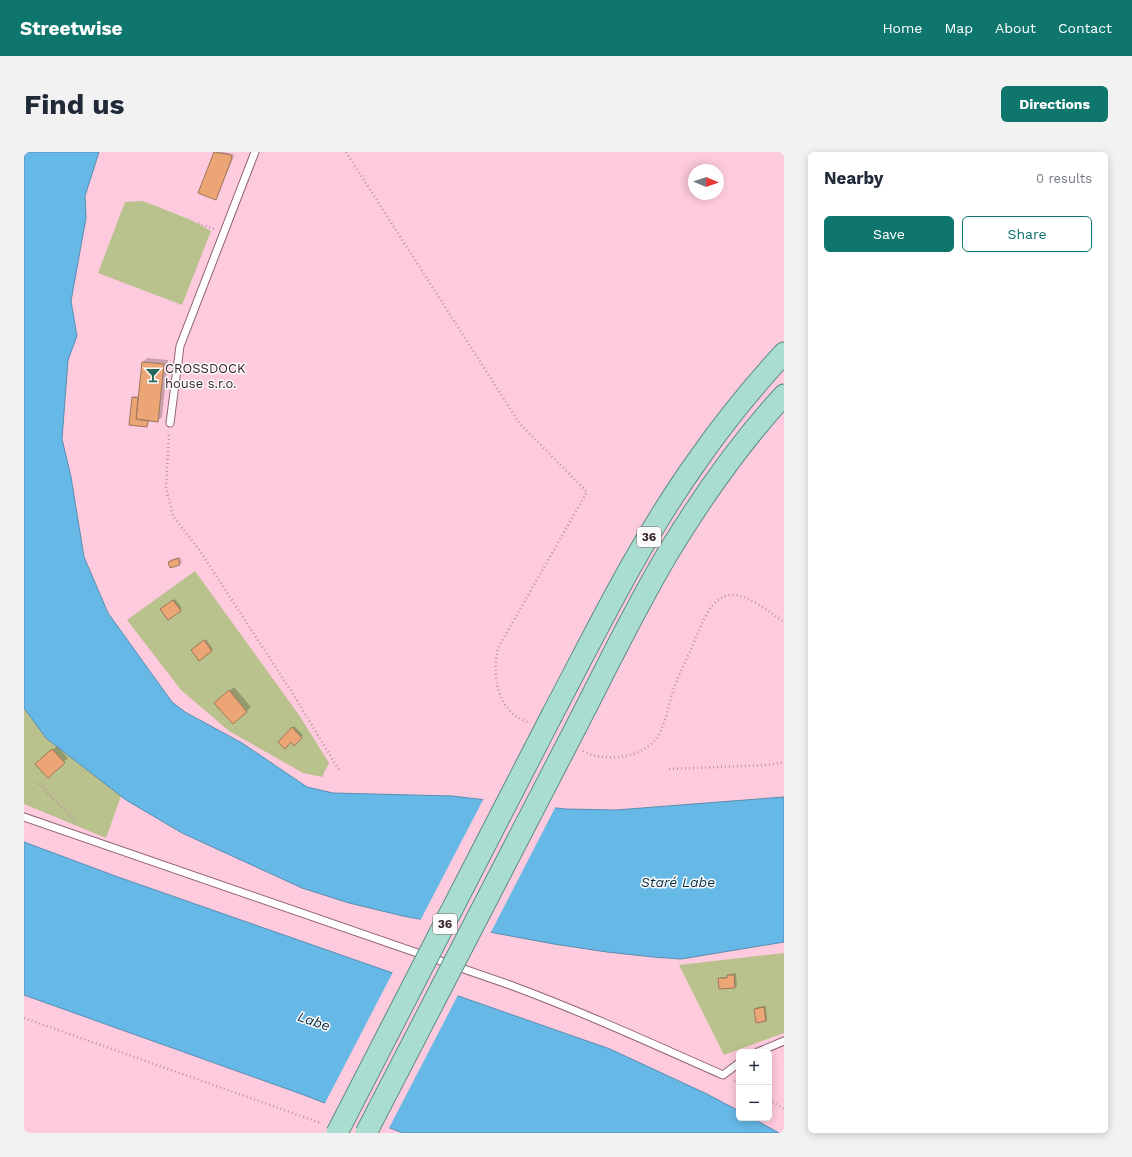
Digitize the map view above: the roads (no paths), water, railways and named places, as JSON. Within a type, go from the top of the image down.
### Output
[{"type":"main road","name":"36","points":[[332,1129],[621,583],[694,465],[741,402],[784,353]]},
{"type":"main road","name":"36","points":[[366,1133],[576,727],[668,554],[718,476],[746,439],[784,395]]},
{"type":"lane","points":[[170,423],[180,346],[256,152]]},
{"type":"lane","points":[[24,817],[510,985],[605,1022],[723,1075],[736,1065]]},
{"type":"lane","points":[[764,1049],[784,1040]]},
{"type":"water","name":"Staré Labe","points":[[24,152],[99,152],[85,196],[86,218],[71,301],[77,336],[68,360],[62,439],[71,477],[84,557],[108,613],[172,702],[185,712],[242,743],[307,787],[333,793],[452,796],[565,809],[616,810],[784,797],[784,942],[681,959],[653,957],[554,944],[403,916],[349,903],[302,888],[182,833],[126,800],[46,738],[24,708]]},
{"type":"water","name":"Labe","points":[[24,842],[118,877],[610,1049],[707,1094],[736,1109],[736,1121],[757,1121],[779,1133],[403,1133],[304,1095],[24,995]]},
{"type":"place","name":"CROSSDOCK house s.r.o.","points":[[153,375]]}]
